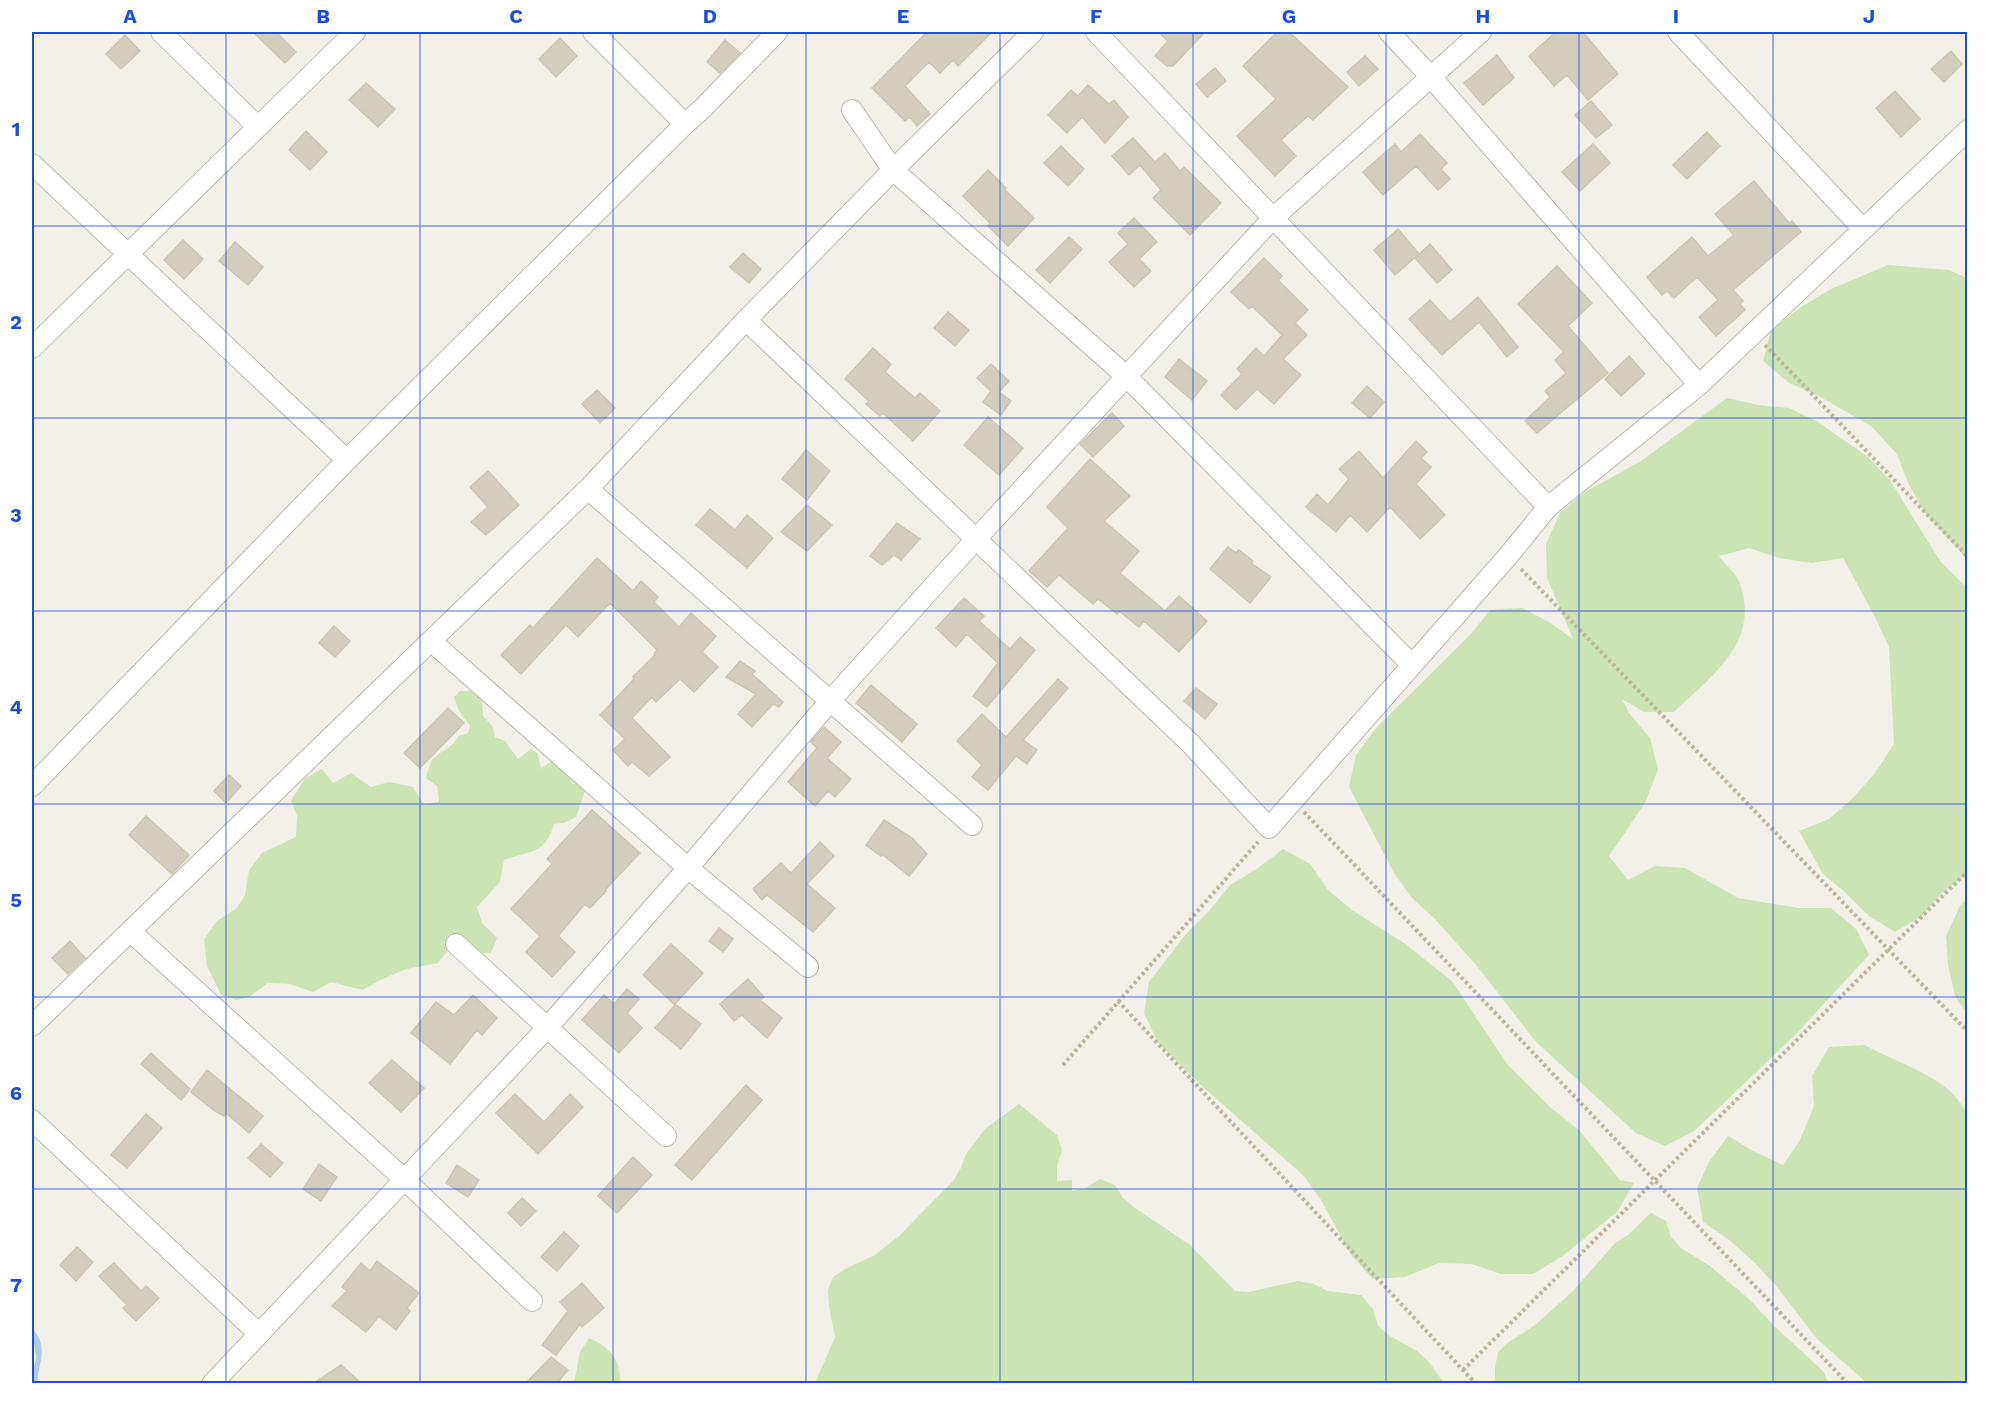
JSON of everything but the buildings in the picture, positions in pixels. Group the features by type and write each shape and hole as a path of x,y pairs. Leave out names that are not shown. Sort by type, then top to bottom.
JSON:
{"street":[{"path":"161,32 257,126"},
{"path":"32,348 127,252 355,32"},
{"path":"592,32 685,124"},
{"path":"32,786 347,460 777,32"},
{"path":"32,1026 588,489 746,320 1033,32"},
{"path":"1096,32 1548,507"},
{"path":"1389,32 1431,77 1699,385"},
{"path":"212,1383 547,1028 688,868 830,701 975,538 1273,218 1481,32"},
{"path":"1678,32 1863,229"},
{"path":"852,110 893,170 1126,376 1412,665"},
{"path":"746,320 1190,743 1269,828 1508,556 1548,507 1699,385 1968,130"},
{"path":"32,165 347,460"},
{"path":"588,489 972,825"},
{"path":"431,641 688,868 808,967"},
{"path":"130,931 404,1179 532,1301"},
{"path":"456,944 666,1136"},
{"path":"32,1120 259,1334"}],"path":[{"path":"1754,334 1968,557"},
{"path":"1508,556 1968,1032"},
{"path":"1293,801 1848,1383"},
{"path":"1062,1065 1269,828"},
{"path":"1463,1370 1968,871"},
{"path":"1118,1001 1476,1383"}],"green space":[{"path":"1888,265 1949,270 1967,278 1967,559 1924,512 1908,483 1897,454 1871,426 1817,395 1789,383 1763,361 1771,330 1801,307 1831,289"},
{"path":"1727,398 1758,405 1789,408 1818,422 1868,457 1890,480 1940,561 1967,588 1967,874 1941,894 1922,916 1895,932 1869,916 1823,874 1799,831 1829,819 1853,798 1875,773 1894,744 1889,647 1843,558 1812,563 1779,558 1749,548 1719,556 1739,581 1744,603 1744,622 1739,640 1717,670 1674,712 1644,712 1622,699 1629,713 1650,738 1658,769 1645,803 1609,856 1628,880 1655,866 1685,868 1738,898 1799,908 1831,908 1856,929 1869,955 1796,1034 1722,1105 1694,1131 1665,1146 1636,1133 1536,1042 1477,966 1435,919 1412,898 1394,873 1349,787 1356,755 1376,728 1471,634 1490,610 1522,608 1549,622 1573,639 1547,578 1546,544 1560,513 1585,492 1641,461"},
{"path":"460,691 471,691 482,701 483,716 493,727 495,737 505,741 518,759 531,749 538,754 541,769 553,760 568,771 572,784 583,784 585,791 576,817 564,823 554,824 546,841 536,850 504,860 500,882 477,907 482,923 497,938 491,953 475,953 454,943 438,963 406,969 363,990 331,982 313,992 290,984 268,983 249,997 236,1000 221,995 207,966 204,939 217,921 237,908 245,895 249,870 262,853 296,837 297,816 291,801 305,778 322,769 333,783 351,773 371,787 389,782 413,787 424,804 439,802 437,786 426,778 433,759 458,736 468,733 470,726 459,711 454,697"},
{"path":"1283,849 1310,864 1328,890 1352,910 1404,943 1452,981 1507,1064 1551,1108 1579,1130 1620,1180 1634,1183 1617,1212 1564,1255 1533,1274 1501,1274 1472,1264 1439,1263 1405,1277 1373,1279 1351,1255 1321,1200 1303,1175 1204,1088 1158,1043 1144,1013 1149,982 1186,934 1230,885"},
{"path":"1967,898 1967,1014 1955,996 1948,965 1946,936 1960,906"},
{"path":"1864,1045 1936,1081 1951,1092 1967,1112 1967,1383 1867,1383 1817,1339 1777,1287 1755,1263 1728,1239 1703,1222 1697,1188 1709,1162 1728,1136 1783,1165 1800,1140 1814,1106 1812,1076 1829,1047"},
{"path":"1019,1104 1057,1135 1062,1150 1057,1166 1057,1181 1072,1180 1072,1191 1086,1188 1100,1179 1115,1185 1123,1198 1135,1208 1190,1245 1235,1291 1249,1292 1298,1281 1314,1284 1328,1291 1361,1295 1373,1309 1378,1326 1390,1336 1417,1351 1429,1362 1444,1383 815,1383 835,1337 828,1290 833,1277 875,1255 899,1236 953,1181 966,1154 985,1129"},
{"path":"1651,1213 1666,1221 1671,1237 1681,1248 1710,1266 1750,1300 1773,1325 1824,1372 1828,1383 1495,1383 1498,1352 1535,1325 1573,1291 1615,1243 1628,1235"},
{"path":"589,1338 613,1355 619,1368 620,1383 574,1383 580,1352"}],"water":[{"path":"32,1327 42,1348 37,1383 32,1383 36,1358"}]}
